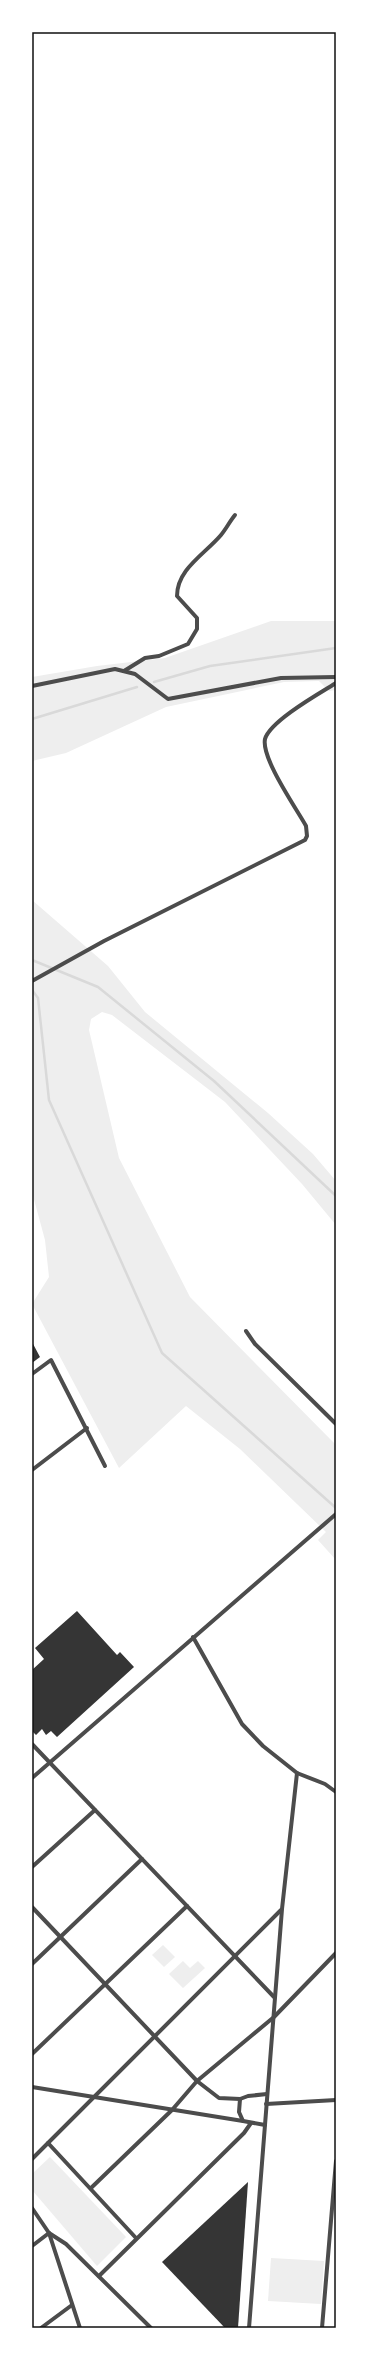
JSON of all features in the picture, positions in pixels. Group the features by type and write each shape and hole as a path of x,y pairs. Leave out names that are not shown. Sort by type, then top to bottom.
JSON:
{"street":[{"path":"124,671 145,658 159,656 188,644 197,629 197,618 177,596 177,588 182,576 221,535 235,515"},
{"path":"32,686 115,669 135,674 168,699 281,678 336,677"},
{"path":"32,981 104,941 305,840 307,836 306,826 267,756 266,738 269,732 297,706 336,682"},
{"path":"246,1331 255,1344 336,1424"},
{"path":"32,1374 50,1360 87,1428 105,1466"},
{"path":"32,1470 87,1428"},
{"path":"32,1778 336,1514"},
{"path":"193,1637 242,1724 263,1746 297,1773 325,1784 336,1792"},
{"path":"32,1744 235,1958 274,1997"},
{"path":"249,2328 274,2017 274,1997 297,1773"},
{"path":"32,1867 94,1810"},
{"path":"32,1964 142,1859"},
{"path":"32,2054 187,1906"},
{"path":"32,1908 197,2081 219,2098 240,2099 248,2096 267,2094"},
{"path":"32,2159 282,1910"},
{"path":"91,2188 172,2110 197,2081 274,2017 336,1953"},
{"path":"32,2087 265,2126"},
{"path":"240,2099 239,2112 242,2121"},
{"path":"266,2104 336,2100"},
{"path":"99,2276 244,2133 251,2123"},
{"path":"48,2143 136,2238"},
{"path":"322,2328 336,2161"},
{"path":"32,2208 49,2233 80,2328"},
{"path":"32,2246 49,2233"},
{"path":"49,2233 66,2244 149,2328"},
{"path":"42,2328 72,2306"}],"shaded area":[{"path":"271,621 336,621 336,690 329,691 319,681 284,682 166,707 66,753 32,761 32,677 97,666 165,658"},
{"path":"32,900 108,966 145,1012 268,1113 313,1154 336,1181 336,1225 302,1184 225,1102 112,1015 102,1012 91,1019 89,1030 119,1158 190,1297 336,1445 336,1560 318,1540 326,1532 240,1449 186,1406 119,1468 32,1304 49,1277 45,1240 32,1192"},
{"path":"163,1945 175,1957 164,1967 152,1955"},
{"path":"183,1961 190,1968 198,1961 205,1968 183,1988 169,1974"},
{"path":"50,2157 126,2237 97,2266 32,2190 32,2174"},
{"path":"271,2258 324,2261 321,2304 268,2301"}],"building":[{"path":"32,1342 40,1357 32,1363"},
{"path":"77,1611 117,1655 120,1652 134,1667 57,1737 51,1731 46,1735 42,1729 36,1735 32,1731 32,1670 44,1659 35,1648"},
{"path":"248,2182 238,2328 225,2328 162,2262"}],"waterway":[{"path":"154,682 210,666 336,648"},
{"path":"32,719 137,687"},
{"path":"32,960 98,987 214,1081 336,1196"},
{"path":"32,990 38,998 49,1100 162,1353 336,1508"}]}
